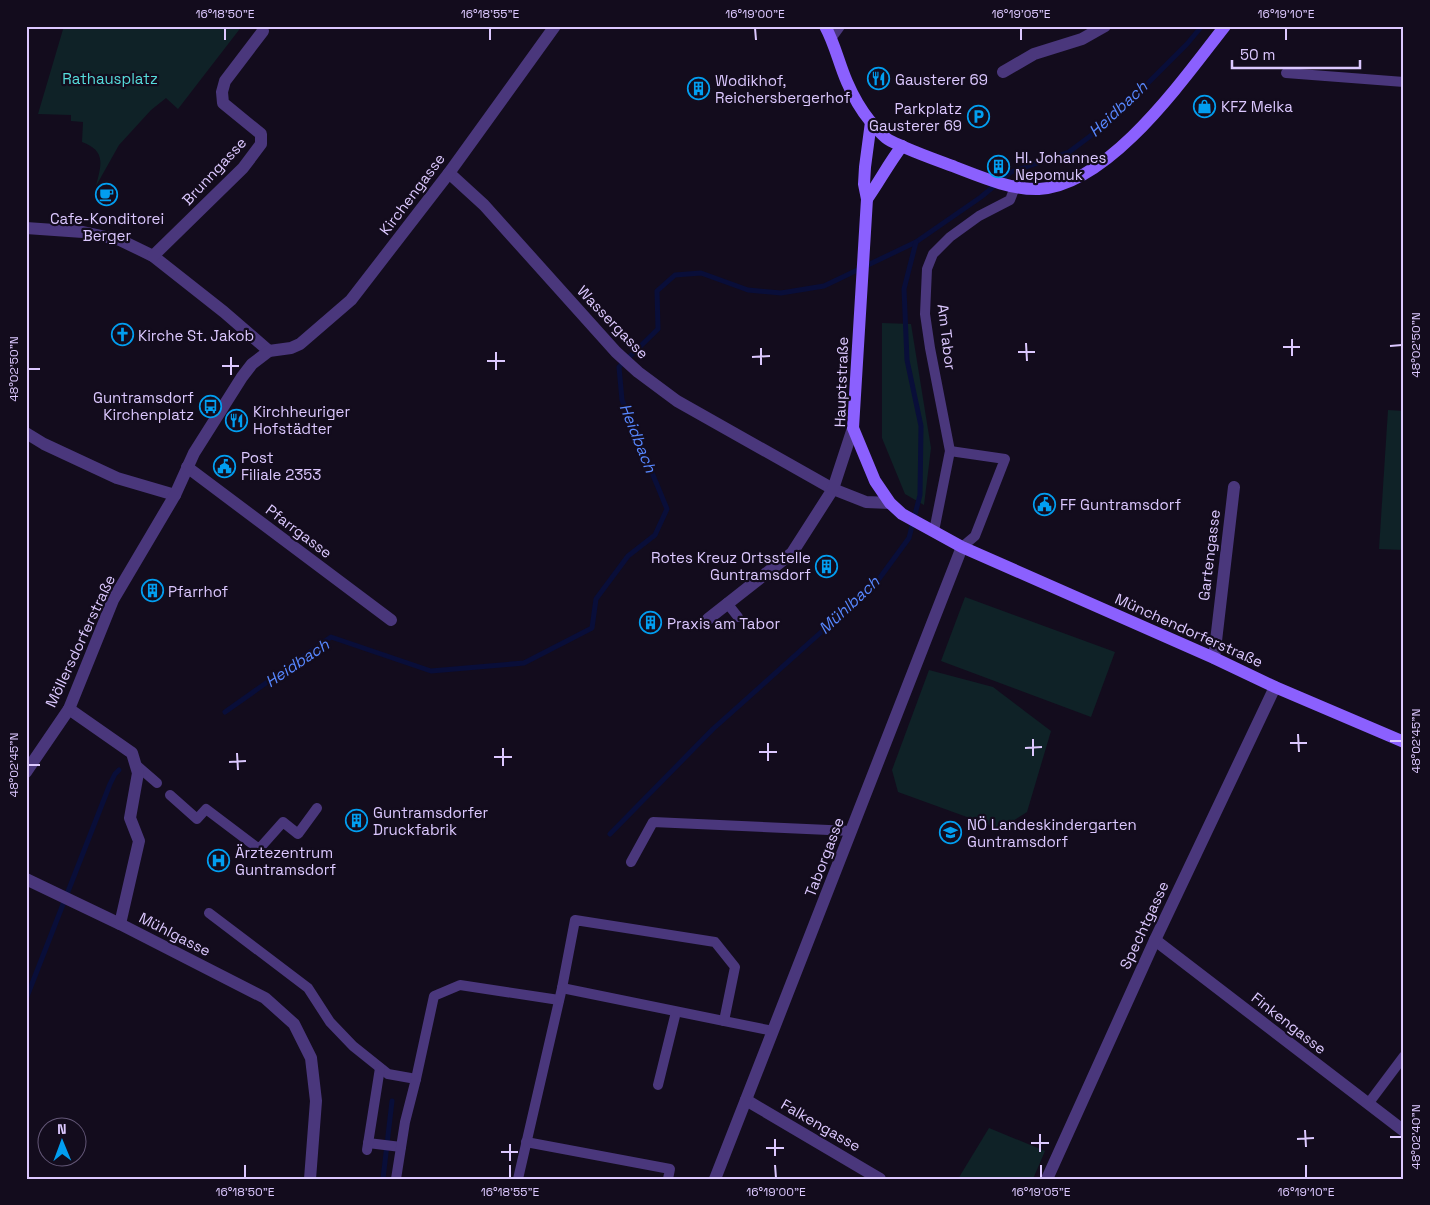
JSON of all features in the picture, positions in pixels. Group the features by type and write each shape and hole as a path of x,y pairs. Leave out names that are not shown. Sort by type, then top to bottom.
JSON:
{"street":[{"name":"Kirchengasse","path":"269,351 291,348 300,344 352,300 449,173 555,26"},
{"path":"839,26 828,32 847,83 871,122 886,138 925,156 979,176 1015,187 1039,189 1066,183 1091,170 1130,139 1166,100 1225,26"},
{"path":"1003,72 1034,54 1082,39 1104,26"},
{"name":"Brunngasse","path":"153,256 243,168 261,144 261,134 223,102 222,92 225,81 264,29"},
{"name":"Hauptstraße","path":"871,122 865,166 864,184 867,199 853,428 875,481 890,502 902,514 962,547"},
{"name":"Hauptstraße","path":"867,199 902,146"},
{"name":"Wassergasse","path":"449,173 484,205 616,352 638,372 677,401 832,489 866,502 890,502"},
{"path":"26,228 83,232 120,240 153,256 224,312 269,351"},
{"name":"Möllersdorferstraße","path":"26,772 69,709 113,600 175,494 187,467 242,376 252,364 269,351"},
{"path":"708,618 792,553 832,489 853,428"},
{"path":"26,433 44,444 117,478 175,494"},
{"name":"Pfarrgasse","path":"187,467 391,620"},
{"name":"Gartengasse","path":"1214,658 1234,487"},
{"name":"Münchendorferstraße","path":"962,547 1214,658 1275,687 1404,742"},
{"name":"Taborgasse","path":"715,1179 962,547"},
{"name":"Spechtgasse","path":"1047,1179 1155,940 1275,687"},
{"path":"69,709 132,752 136,764"},
{"name":"Mühlgasse","path":"136,764 138,774 130,818 139,841 121,918 265,998 294,1024 311,1058 316,1101 310,1179"},
{"path":"26,879 71,901 121,918"},
{"name":"Finkengasse","path":"1155,940 1404,1131"},
{"name":"Falkengasse","path":"746,1100 880,1179"}],"lane":[{"path":"1286,73 1404,82"},
{"name":"Am Tabor","path":"929,529 950,451 925,314 927,269 933,254 950,237 979,216 1010,200 1015,187"},
{"path":"950,451 1005,459 976,536 962,547"},
{"path":"727,603 738,618"},
{"path":"136,764 157,783"},
{"path":"170,795 197,819 206,809 259,850 283,822 298,834 317,808"},
{"path":"631,862 653,822 851,831"},
{"path":"209,913 308,988 330,1022 353,1046 384,1071 416,1079"},
{"path":"518,1179 562,988 575,920 715,942 735,967 724,1021"},
{"path":"396,1179 397,1147 416,1079 434,996 460,985 559,1000"},
{"path":"562,988 773,1031"},
{"path":"658,1086 676,1012"},
{"path":"1368,1104 1404,1056"},
{"path":"384,1071 368,1147 380,1145 397,1147"},
{"path":"526,1142 670,1169 668,1179"}],"green space":[{"name":"Rathausplatz","path":"64,26 242,26 178,109 166,98 151,110 119,145 96,186 100,166 99,155 90,146 82,142 83,122 71,121 71,115 38,114"},
{"path":"882,323 911,324 931,448 924,505 905,494 882,438"},
{"path":"1388,410 1404,411 1404,550 1379,549"},
{"path":"965,597 1115,652 1091,717 941,661"},
{"path":"929,670 993,687 1051,731 1027,812 1000,829 898,792 892,770"},
{"path":"989,1128 1045,1151 1033,1179 958,1179"}],"waterway":[{"name":"Heidbach","path":"225,712 331,637 431,671 524,663 592,628 596,599 628,556 655,535 667,509 622,400 619,367 658,329 657,291 675,275 701,273 748,290 781,293 824,286 916,242 981,197 1011,172 1069,152 1109,122 1187,44 1202,26"},
{"name":"Mühlbach","path":"610,834 713,729 876,583 909,538 920,495 921,426 907,360 904,289 916,242"},
{"name":"Heidbach","path":"26,999 110,784 119,770"},
{"name":"Mühlbach","path":"383,1179 392,1101"}],"place":[{"name":"Gausterer 69","path":"879,79"},
{"name":"Wodikhof, Reichersbergerhof","path":"699,89"},
{"name":"KFZ Melka","path":"1205,106"},
{"name":"Parkplatz Gausterer 69","path":"978,117"},
{"name":"Hl. Johannes Nepomuk","path":"999,166"},
{"name":"Cafe-Konditorei Berger","path":"107,195"},
{"name":"Kirche St. Jakob","path":"122,335"},
{"name":"Guntramsdorf Kirchenplatz","path":"210,406"},
{"name":"Kirchheuriger Hofstädter","path":"237,420"},
{"name":"Post Filiale 2353","path":"225,466"},
{"name":"FF Guntramsdorf","path":"1044,504"},
{"name":"Rotes Kreuz Ortsstelle Guntramsdorf","path":"827,566"},
{"name":"Pfarrhof","path":"152,591"},
{"name":"Praxis am Tabor","path":"651,623"},
{"name":"Guntramsdorfer Druckfabrik","path":"357,821"},
{"name":"NÖ Landeskindergarten Guntramsdorf","path":"951,833"},
{"name":"Ärztezentrum Guntramsdorf","path":"219,861"}]}
